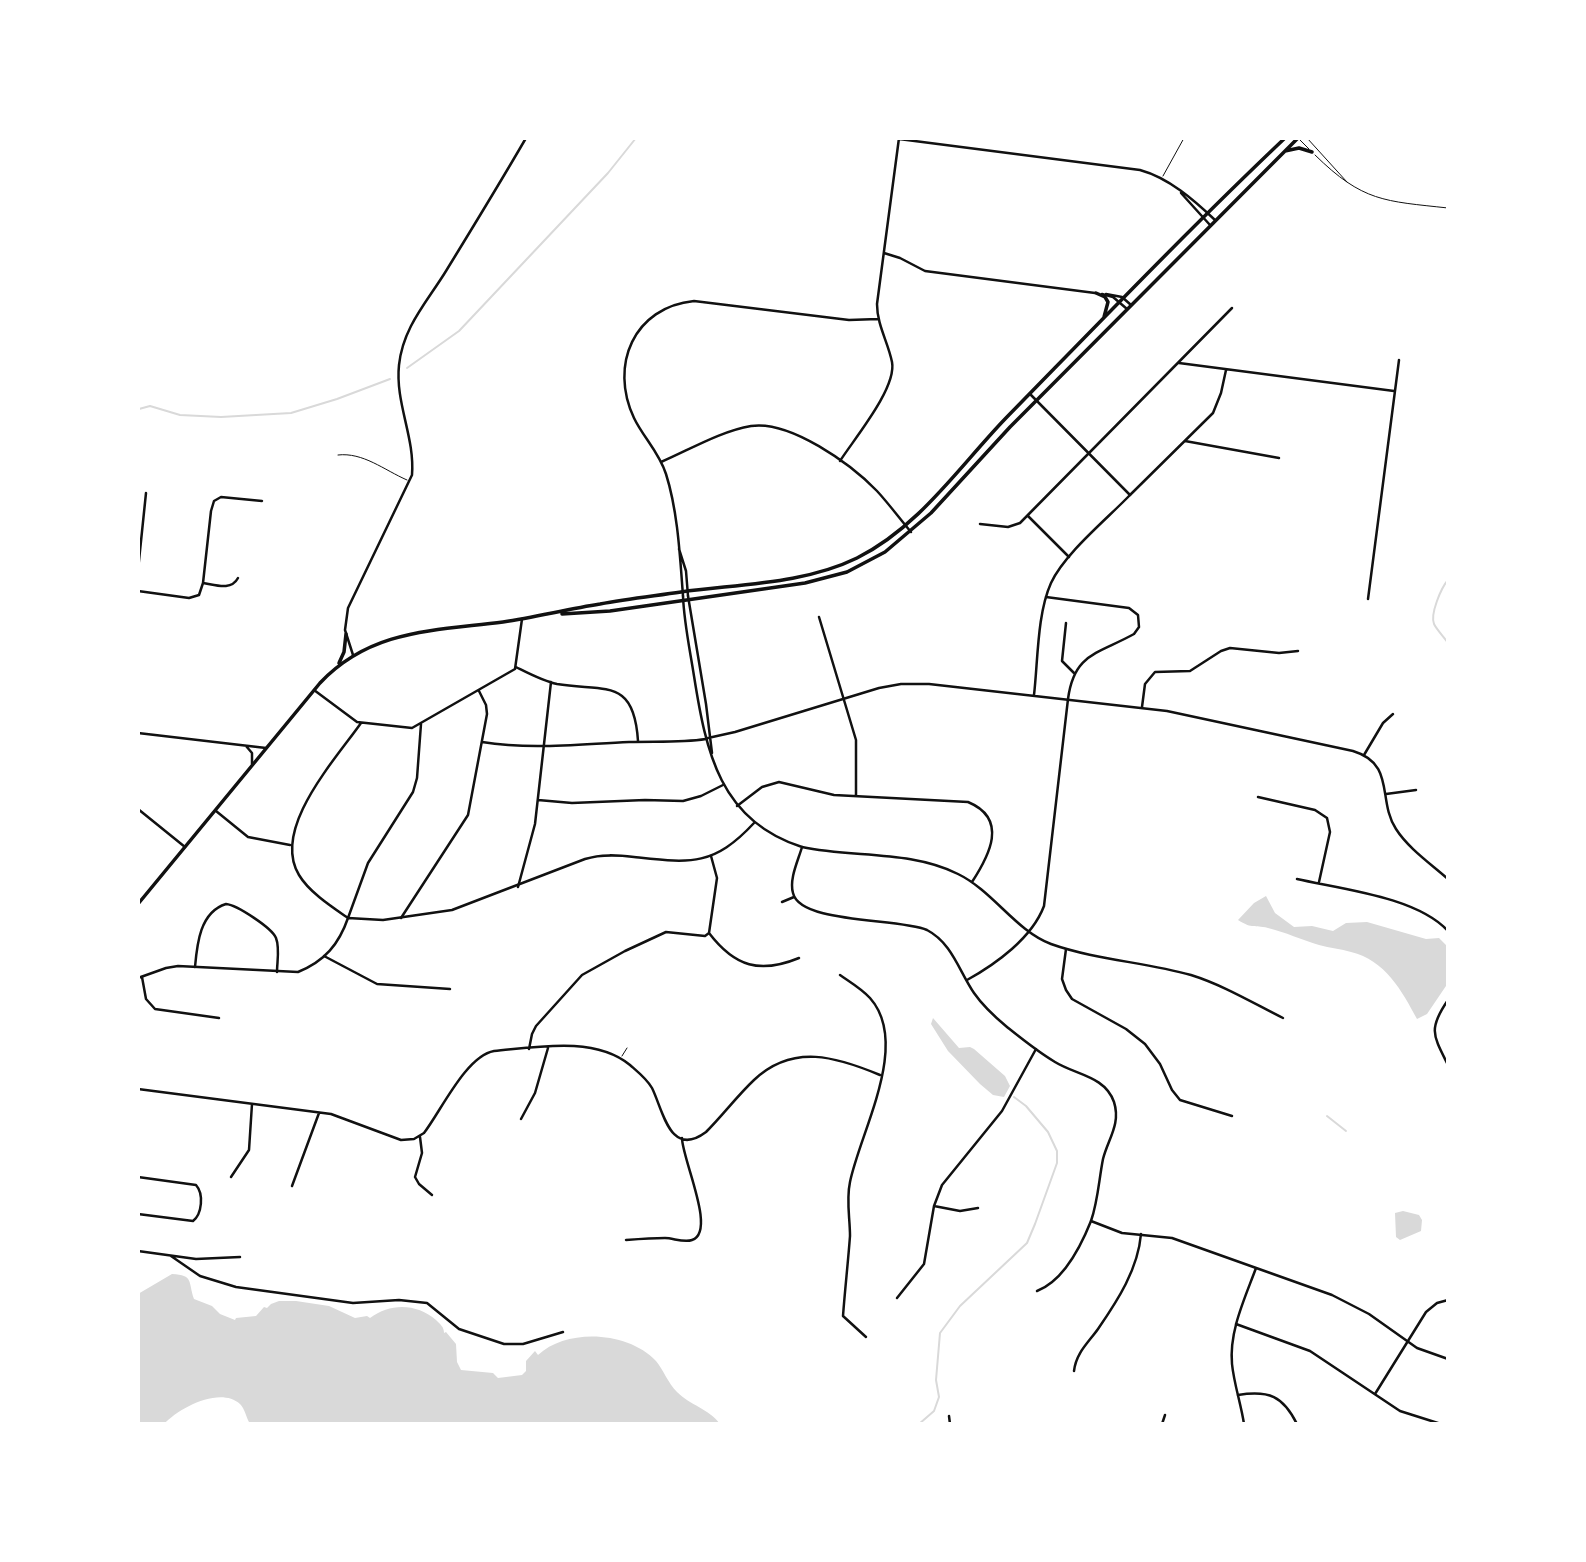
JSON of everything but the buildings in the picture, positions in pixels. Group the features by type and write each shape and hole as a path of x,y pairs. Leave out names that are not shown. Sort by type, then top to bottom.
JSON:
{"main road":[{"path":"546,615 600,612 823,571 866,553 906,525 1030,394 1285,138"},
{"path":"138,903 314,690 353,654 394,638 522,619 599,604 782,587 834,576 871,561 911,532 1036,401 1298,138"},
{"path":"1283,152 1299,148 1312,152"},
{"path":"1094,330 1109,306 1107,298 1096,293"},
{"path":"337,667 344,652 346,634"}],"street":[{"path":"353,654 346,634 348,608 412,475 413,454 398,385 406,334 415,315 444,274 526,138"},
{"path":"840,461 890,381 892,362 878,319 877,298 899,139 1140,170 1162,178 1181,193 1210,225"},
{"path":"1181,193 1215,220"},
{"path":"884,253 925,271 1120,296 1129,307"},
{"path":"1096,293 1111,296 1129,307"},
{"path":"878,319 849,320 694,301 677,304 656,314 644,324 632,342 627,356 624,377 627,398 633,416 661,462 670,490 677,539 686,571 685,596 699,705 714,763 723,785 737,806 754,823 783,840 802,847 922,862 944,868 972,882 1044,941 1066,949 1192,976 1283,1018"},
{"path":"980,524 1011,527 1020,523 1232,308"},
{"path":"1368,599 1399,360"},
{"path":"1179,363 1396,391"},
{"path":"1034,695 1046,597 1056,575 1069,557 1215,410 1226,369"},
{"path":"1030,394 1130,495"},
{"path":"661,462 737,430 761,425 792,432 840,461 874,488 911,532"},
{"path":"1185,440 1279,458"},
{"path":"138,570 146,493"},
{"path":"138,591 193,598 200,594 214,501 221,497 262,501"},
{"path":"1028,516 1069,557"},
{"path":"203,583 229,587 238,578"},
{"path":"685,596 708,738"},
{"path":"966,981 999,960 1041,914 1047,896 1068,699 1074,673 1083,662 1136,632 1139,626 1139,618 1133,610 1046,597"},
{"path":"819,617 857,744 856,796"},
{"path":"314,690 348,718 361,723 410,728 479,691 516,667 522,619"},
{"path":"1066,624 1062,661 1074,673"},
{"path":"1142,707 1145,684 1149,676 1158,671 1190,671 1230,648 1279,653 1298,651"},
{"path":"516,667 551,682 604,687 620,695 634,711 638,742"},
{"path":"518,887 532,839 551,682"},
{"path":"482,742 514,747 679,743 708,738 883,687 909,684 1142,707 1364,755 1379,770 1389,813 1397,830 1448,879"},
{"path":"401,918 468,815 487,711 479,691"},
{"path":"1364,755 1383,723 1393,714"},
{"path":"361,723 310,797 297,820 291,845 293,864 304,883 348,918 401,918 458,909 584,859 602,855 679,862 711,856 734,843 754,823"},
{"path":"219,1018 156,1009 146,999 140,977 166,968 195,967 300,972 324,956 339,941 368,863 413,792 417,778 421,724"},
{"path":"138,733 266,748"},
{"path":"246,746 252,753 250,768"},
{"path":"737,806 753,792 775,782 825,793 968,802 985,814 993,842 987,858 972,882"},
{"path":"538,800 572,803 645,800 677,802 701,796 723,785"},
{"path":"1386,794 1416,790"},
{"path":"1258,797 1315,810 1327,818 1330,832 1319,884"},
{"path":"138,809 185,847"},
{"path":"216,811 248,837 291,845"},
{"path":"802,847 792,882 794,897 802,906 815,912 927,931 947,947 966,981 991,1014 1058,1064 1102,1084 1109,1091 1115,1104 1115,1126 1104,1158 1091,1221 1065,1266 1047,1286 1037,1291"},
{"path":"711,856 717,878 709,933 725,951 754,966 774,966 799,958"},
{"path":"1297,879 1413,907 1430,915 1448,931"},
{"path":"782,902 794,897"},
{"path":"195,967 199,934 219,907 226,904 238,907 275,934 278,946 277,972"},
{"path":"529,1048 536,1026 587,972 664,933 705,936 709,933"},
{"path":"1066,949 1062,979 1072,999 1126,1029 1146,1044 1180,1100 1232,1116"},
{"path":"324,956 377,984 450,989"},
{"path":"841,975 870,997 883,1018 886,1035 868,1126 853,1168 848,1193 849,1237 842,1316 866,1337"},
{"path":"1448,1000 1433,1029 1448,1065"},
{"path":"138,1089 319,1113 346,1119 390,1138 408,1140 420,1137 426,1131 481,1055 491,1051 529,1048 594,1047 620,1058 648,1082 669,1129 682,1138 694,1139 703,1134 755,1079 780,1062 805,1057 834,1058 880,1075"},
{"path":"521,1119 535,1093 548,1048"},
{"path":"897,1298 924,1264 934,1206 948,1175 998,1116 1036,1049"},
{"path":"231,1177 249,1150 252,1104"},
{"path":"292,1186 319,1113"},
{"path":"420,1137 422,1153 415,1177 432,1195"},
{"path":"626,1240 663,1238 691,1241 701,1232 702,1222 682,1138"},
{"path":"138,1177 198,1186 201,1197 195,1220 138,1214"},
{"path":"934,1206 960,1212 978,1208"},
{"path":"1091,1221 1122,1233 1172,1238 1350,1303 1407,1342 1448,1359"},
{"path":"1074,1371 1080,1351 1103,1321 1135,1265 1141,1234"},
{"path":"138,1251 208,1259 240,1257"},
{"path":"171,1256 200,1276 236,1287 354,1303 412,1300 427,1303 459,1329 504,1344 523,1344 563,1332"},
{"path":"1244,1424 1231,1355 1236,1324 1256,1268"},
{"path":"1375,1394 1429,1308 1448,1300"},
{"path":"1236,1324 1310,1351 1404,1413 1441,1424"},
{"path":"1238,1395 1258,1392 1275,1397 1287,1407 1297,1424"},
{"path":"1161,1424 1165,1415"},
{"path":"949,1416 950,1424"}],"lane":[{"path":"1162,178 1184,138"},
{"path":"1298,138 1351,186 1369,195 1448,208"},
{"path":"1307,138 1351,186"},
{"path":"338,455 362,456 380,468 409,481"},
{"path":"620,1058 627,1048"}],"shaded area":[{"path":"1266,896 1275,913 1294,927 1312,926 1333,931 1346,923 1367,922 1426,939 1439,938 1448,947 1448,983 1427,1014 1417,1019 1391,978 1374,962 1347,951 1251,926 1238,920 1254,903"},
{"path":"933,1018 959,1048 974,1049 1005,1076 1010,1086 1004,1097 993,1095 948,1051 931,1024"},
{"path":"1403,1211 1419,1215 1422,1220 1421,1231 1400,1240 1396,1237 1395,1213"},
{"path":"172,1274 187,1278 194,1299 235,1320 256,1316 264,1307 279,1301 329,1306 355,1318 370,1318 395,1307 413,1308 436,1320 444,1333 456,1344 457,1362 461,1370 493,1373 498,1378 522,1375 526,1371 526,1361 535,1351 538,1355 565,1340 581,1337 614,1339 644,1351 656,1361 677,1392 720,1424 250,1424 240,1404 222,1397 189,1406 164,1424 138,1424 138,1294"}],"waterway":[{"path":"407,368 459,331 608,173 636,138"},
{"path":"138,404 139,409 150,406 180,415 221,417 291,413 390,379"},
{"path":"1448,580 1437,601 1433,620 1448,643"},
{"path":"919,1424 934,1411 939,1397 936,1380 940,1333 960,1306 1027,1243 1057,1163 1057,1151 1048,1132 1026,1106 1014,1097"},
{"path":"1327,1116 1346,1131"}]}
